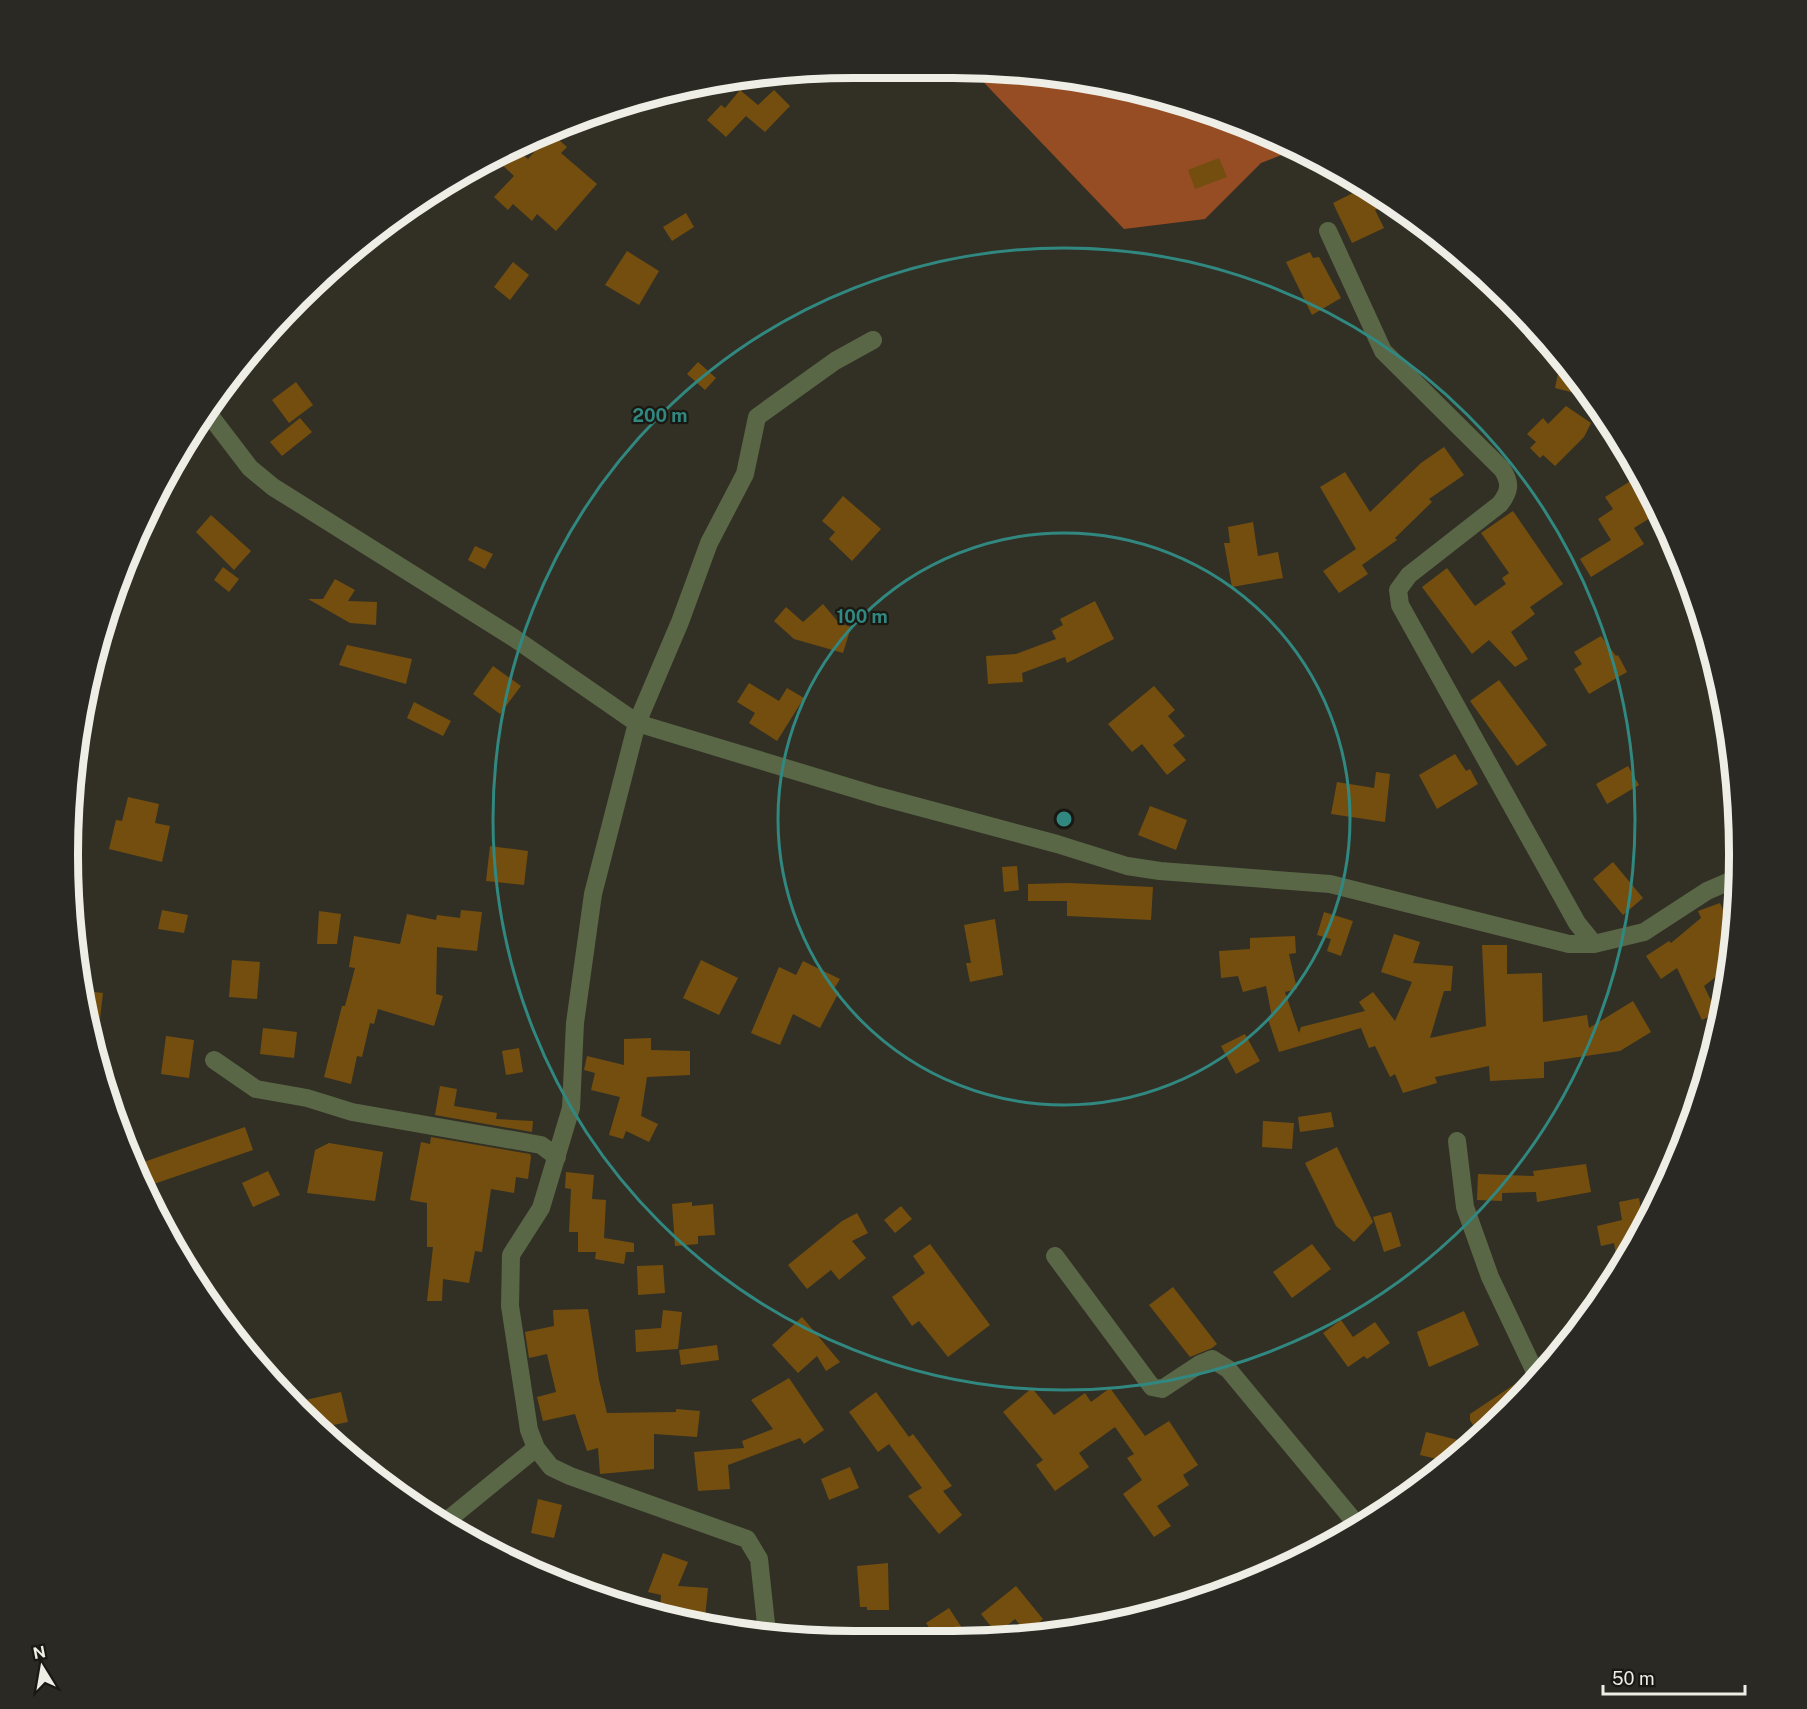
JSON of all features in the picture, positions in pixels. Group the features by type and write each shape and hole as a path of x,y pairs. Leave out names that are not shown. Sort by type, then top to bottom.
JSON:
{"street":[{"path":"1328,231 1383,351 1502,469 1509,480 1509,493 1500,504 1409,575 1398,590 1400,605 1577,923 1594,944"},
{"path":"766,1625 759,1559 747,1539 570,1476 551,1467 536,1448 529,1430 515,1347 510,1306 511,1255 541,1208 571,1108 575,1023 593,894 637,723 681,622 709,543 744,474 757,417 835,361 873,340"},
{"path":"212,419 250,468 273,487 511,636 637,723 878,796 1057,844 1127,866 1182,873 1330,884 1569,944 1594,944 1644,932 1707,891 1728,882"},
{"path":"214,1060 256,1089 307,1098 352,1112 541,1145 557,1157"},
{"path":"1457,1142 1465,1207 1490,1277 1534,1369"},
{"path":"1054,1256 1152,1387 1162,1389 1200,1364 1212,1359 1228,1369 1353,1520"},
{"path":"451,1517 536,1448"}],"shaded area":[{"path":"981,79 1054,85 1153,104 1202,119 1286,153 1261,163 1205,219 1124,229"}],"building":[{"path":"740,90 758,105 774,90 790,106 765,132 746,116 726,137 707,120 721,105 725,108"},
{"path":"556,137 567,147 561,153 597,184 556,231 537,214 532,221 513,204 508,210 494,197 514,176 501,163 521,153 528,159 541,144"},
{"path":"1219,158 1227,177 1195,189 1188,170"},
{"path":"1356,191 1381,207 1375,210 1384,228 1352,243 1333,203"},
{"path":"686,213 694,227 672,241 663,227"},
{"path":"627,251 659,271 639,305 605,285"},
{"path":"1310,252 1313,258 1319,257 1341,298 1312,315 1286,262"},
{"path":"513,262 529,275 510,300 494,287"},
{"path":"698,362 716,378 705,390 687,374"},
{"path":"1559,370 1577,394 1555,388"},
{"path":"296,382 313,405 289,423 272,400"},
{"path":"1566,406 1591,423 1584,437 1555,466 1543,455 1540,458 1530,448 1536,442 1527,434 1543,418 1548,424"},
{"path":"300,418 312,432 282,456 270,442"},
{"path":"1444,447 1464,475 1429,499 1432,502 1395,538 1397,540 1362,565 1368,574 1339,593 1323,571 1356,549 1320,487 1345,472 1370,512 1421,463"},
{"path":"1632,480 1652,517 1634,528 1644,544 1591,577 1580,559 1611,540 1598,519 1613,509 1605,497"},
{"path":"843,496 881,529 852,561 829,539 835,532 822,521"},
{"path":"1513,511 1563,584 1530,607 1535,614 1511,632 1528,659 1515,667 1489,640 1472,654 1422,587 1447,568 1475,606 1506,584 1502,578 1509,573 1481,533"},
{"path":"211,515 251,551 234,570 196,532"},
{"path":"1253,522 1258,556 1278,552 1283,578 1232,587 1224,543 1230,543 1228,527"},
{"path":"475,546 493,554 485,569 468,560"},
{"path":"223,567 239,579 229,592 214,580"},
{"path":"335,579 355,590 348,601 377,602 376,625 350,623 308,599 323,599"},
{"path":"1095,601 1114,639 1067,663 1065,657 1022,673 1023,682 988,684 986,656 1016,654 1056,639 1052,631 1063,625 1060,619"},
{"path":"823,604 839,623 851,627 843,653 794,639 774,621 786,607 803,622"},
{"path":"1601,636 1616,656 1618,655 1627,672 1589,694 1574,669 1582,664 1574,652"},
{"path":"347,645 412,659 406,684 339,665"},
{"path":"493,666 521,686 500,714 473,694"},
{"path":"1499,680 1547,745 1517,766 1470,701"},
{"path":"749,683 779,701 787,688 804,698 777,741 749,723 755,713 737,702"},
{"path":"1154,686 1175,710 1168,716 1185,736 1173,745 1186,760 1167,775 1142,744 1132,752 1108,724"},
{"path":"414,702 451,721 443,736 407,718"},
{"path":"1455,754 1466,771 1470,769 1478,784 1437,809 1419,775"},
{"path":"1628,766 1639,785 1607,804 1596,784"},
{"path":"1376,772 1390,774 1385,822 1331,814 1337,782 1374,788"},
{"path":"128,797 159,804 155,823 170,826 162,862 109,849 116,820 122,821"},
{"path":"1150,806 1187,820 1176,850 1138,835"},
{"path":"490,846 528,851 524,885 486,881"},
{"path":"1613,862 1643,898 1623,915 1593,879"},
{"path":"1017,866 1019,890 1004,892 1002,867"},
{"path":"1069,883 1153,887 1151,920 1067,916 1067,901 1028,901 1028,884"},
{"path":"1720,903 1726,917 1722,957 1718,960 1721,964 1719,975 1704,986 1714,1007 1712,1015 1702,1020 1677,968 1661,979 1646,956 1669,941 1671,943 1701,918 1698,911"},
{"path":"162,910 188,915 184,933 158,929"},
{"path":"461,910 482,912 477,951 437,947 436,994 443,996 434,1026 378,1009 374,1024 370,1023 362,1057 357,1056 351,1084 324,1077 342,1006 345,1006 355,968 349,967 354,936 400,944 407,914 436,920 437,915 460,918"},
{"path":"319,911 341,914 337,944 317,944"},
{"path":"1324,912 1353,921 1341,956 1327,951 1331,939 1317,935"},
{"path":"995,919 1003,975 970,982 966,963 971,963 964,925"},
{"path":"1394,934 1420,942 1413,963 1453,966 1451,991 1444,991 1430,1038 1486,1026 1482,945 1507,945 1507,974 1542,973 1543,1022 1587,1015 1589,1028 1633,1001 1651,1032 1620,1051 1544,1062 1544,1078 1490,1081 1489,1066 1435,1077 1437,1083 1403,1093 1395,1074 1390,1077 1375,1046 1369,1048 1361,1028 1279,1052 1268,1019 1272,1017 1266,986 1243,992 1238,976 1221,978 1219,951 1250,949 1250,938 1295,936 1296,953 1289,954 1297,989 1285,992 1299,1033 1301,1027 1365,1011 1359,1002 1373,992 1395,1021 1412,982 1381,972"},
{"path":"232,960 260,962 257,999 229,997"},
{"path":"701,960 738,978 719,1015 683,998"},
{"path":"803,961 840,979 834,989 839,992 820,1028 793,1014 780,1045 751,1033 779,967 796,975"},
{"path":"91,992 103,993 99,1031"},
{"path":"263,1028 297,1032 294,1058 260,1054"},
{"path":"1245,1034 1260,1061 1236,1074 1221,1046"},
{"path":"166,1036 194,1040 189,1078 161,1074"},
{"path":"651,1038 651,1050 690,1051 690,1075 647,1077 641,1116 658,1124 649,1142 626,1131 623,1139 609,1135 620,1097 591,1090 595,1073 584,1070 587,1056 624,1065 624,1039"},
{"path":"519,1048 523,1072 506,1075 502,1051"},
{"path":"440,1086 457,1089 454,1106 497,1113 496,1119 533,1121 532,1132 435,1115"},
{"path":"1331,1112 1334,1127 1300,1132 1298,1117"},
{"path":"1263,1121 1294,1123 1292,1149 1262,1147"},
{"path":"245,1127 253,1150 152,1185 142,1163"},
{"path":"431,1137 530,1154 531,1157 528,1179 516,1177 514,1193 491,1189 482,1252 475,1251 469,1283 443,1279 442,1301 427,1301 433,1247 427,1247 427,1203 410,1200 421,1142 430,1144"},
{"path":"329,1143 383,1152 375,1201 307,1193 315,1150"},
{"path":"1337,1147 1373,1222 1354,1242 1336,1226 1305,1163"},
{"path":"1586,1164 1591,1192 1537,1202 1536,1192 1502,1193 1502,1201 1477,1200 1478,1174 1534,1176 1533,1171"},
{"path":"268,1171 280,1195 253,1207 242,1183"},
{"path":"566,1172 594,1175 592,1199 606,1200 604,1238 634,1243 634,1252 626,1252 624,1264 595,1259 596,1252 578,1252 578,1232 569,1232 571,1189 565,1188"},
{"path":"1639,1198 1642,1212 1616,1257 1614,1243 1601,1246 1597,1226 1622,1220 1619,1202"},
{"path":"692,1202 692,1206 713,1204 715,1235 698,1236 698,1244 675,1246 672,1204"},
{"path":"901,1206 912,1219 895,1233 884,1220"},
{"path":"1391,1212 1401,1246 1384,1252 1373,1217"},
{"path":"857,1213 868,1233 852,1241 866,1258 839,1280 831,1270 807,1289 788,1265 842,1221"},
{"path":"930,1244 990,1325 948,1357 919,1321 912,1326 892,1297 925,1273 913,1256"},
{"path":"1312,1244 1331,1269 1292,1298 1273,1272"},
{"path":"663,1265 665,1293 638,1295 637,1266"},
{"path":"1173,1287 1217,1344 1212,1348 1190,1357 1149,1305"},
{"path":"588,1309 599,1380 607,1413 676,1412 676,1409 700,1411 697,1437 654,1434 654,1469 600,1474 598,1448 587,1451 575,1414 543,1421 537,1397 556,1392 547,1354 529,1358 525,1332 554,1326 553,1310"},
{"path":"663,1310 682,1312 678,1349 636,1352 635,1330 661,1328"},
{"path":"1464,1311 1479,1345 1429,1367 1417,1332"},
{"path":"802,1317 840,1362 826,1371 817,1356 798,1373 772,1345"},
{"path":"1341,1320 1353,1337 1375,1322 1390,1343 1367,1359 1364,1356 1348,1367 1323,1333"},
{"path":"717,1345 719,1360 681,1365 679,1350"},
{"path":"789,1378 824,1430 804,1444 800,1438 728,1465 730,1489 698,1491 694,1452 744,1448 742,1441 773,1429 751,1400"},
{"path":"1525,1379 1502,1404 1475,1428 1470,1420 1470,1414"},
{"path":"1032,1388 1054,1415 1085,1393 1091,1402 1110,1388 1145,1436 1169,1421 1198,1465 1183,1475 1189,1485 1157,1506 1171,1526 1154,1537 1123,1494 1142,1480 1127,1458 1134,1454 1115,1427 1079,1453 1089,1467 1055,1491 1036,1465 1043,1460 1003,1412"},
{"path":"341,1392 348,1422 329,1426 302,1401"},
{"path":"876,1392 909,1437 913,1434 952,1486 943,1491 962,1515 939,1534 908,1496 922,1488 889,1444 878,1452 849,1412"},
{"path":"1426,1432 1458,1440 1457,1444 1439,1459 1420,1455"},
{"path":"850,1467 859,1488 829,1500 821,1479"},
{"path":"538,1499 562,1505 554,1538 531,1533"},
{"path":"663,1553 688,1562 678,1586 708,1588 705,1616 660,1606 661,1595 648,1592"},
{"path":"888,1563 889,1610 867,1610 867,1607 860,1607 857,1566"},
{"path":"1016,1586 1043,1619 1035,1626 1022,1627 1015,1619 1003,1629 993,1629 981,1614"},
{"path":"949,1608 962,1628 957,1631 932,1631 926,1623"}]}
